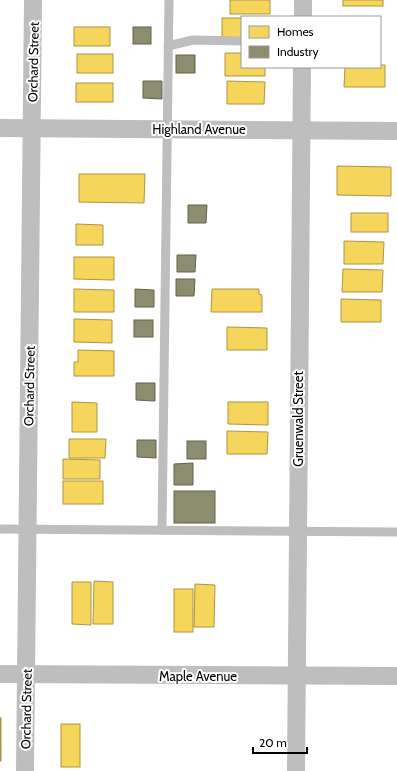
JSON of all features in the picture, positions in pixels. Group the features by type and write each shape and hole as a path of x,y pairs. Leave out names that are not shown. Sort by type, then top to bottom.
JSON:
{"street":[{"name":"Orchard Street","path":"25,771 33,0"},
{"path":"303,0 303,16"},
{"name":"Gruenwald Street","path":"296,771 302,68"},
{"name":"Highland Avenue","path":"0,128 397,131"},
{"name":"Maple Avenue","path":"0,674 397,676"}],"lane":[{"path":"162,530 169,0"},
{"path":"168,46 193,40 241,41"},
{"path":"0,529 397,532"}],"building: Homes":[{"path":"230,0 270,0 270,14 230,14"},
{"path":"343,0 383,0 383,6 343,6"},
{"path":"222,18 241,18 241,40 222,40"},
{"path":"74,27 110,27 110,46 74,46"},
{"path":"225,53 241,53 241,68 265,68 265,76 225,76"},
{"path":"77,54 113,54 113,73 77,73"},
{"path":"381,65 385,65 385,87 344,87 345,68 381,68"},
{"path":"227,81 265,82 264,104 227,104"},
{"path":"76,83 113,83 113,102 76,102"},
{"path":"337,166 391,167 391,196 337,195"},
{"path":"79,174 145,174 144,203 79,202"},
{"path":"351,213 388,213 388,232 351,232"},
{"path":"76,224 103,225 103,245 76,245"},
{"path":"344,241 384,242 383,264 344,264"},
{"path":"74,257 114,257 114,280 74,279"},
{"path":"343,269 383,270 382,292 342,292"},
{"path":"74,289 114,290 114,312 74,312"},
{"path":"212,289 259,289 259,294 262,295 262,312 211,312"},
{"path":"341,299 381,300 381,322 341,322"},
{"path":"74,319 112,320 112,343 74,342"},
{"path":"227,327 267,328 267,350 227,350"},
{"path":"78,350 114,351 114,376 74,376 74,362 78,362"},
{"path":"72,402 97,403 97,432 72,432"},
{"path":"228,402 268,402 268,425 228,424"},
{"path":"227,431 268,432 267,454 227,454"},
{"path":"69,439 106,439 105,458 69,458"},
{"path":"63,459 100,460 100,479 63,479"},
{"path":"63,481 103,481 103,504 63,504"},
{"path":"94,581 113,582 113,624 93,624"},
{"path":"72,582 91,582 91,625 72,624"},
{"path":"195,584 215,585 214,627 194,627"},
{"path":"174,589 193,589 193,632 174,632"},
{"path":"1,718 1,761 0,761"},
{"path":"61,724 80,724 80,767 61,767"}],"building: Industry":[{"path":"133,27 151,27 151,44 133,44"},
{"path":"176,55 195,55 195,73 176,73"},
{"path":"143,81 162,81 162,99 143,98"},
{"path":"188,205 207,205 206,223 188,223"},
{"path":"177,255 196,255 195,272 177,272"},
{"path":"176,279 195,279 194,296 176,296"},
{"path":"135,289 154,290 154,307 135,307"},
{"path":"134,320 153,320 153,337 134,337"},
{"path":"136,383 155,383 155,401 136,400"},
{"path":"137,440 156,440 156,458 137,457"},
{"path":"187,441 206,441 206,459 187,459"},
{"path":"193,463 193,485 174,485 174,464"},
{"path":"174,491 215,491 215,523 174,523"}]}
